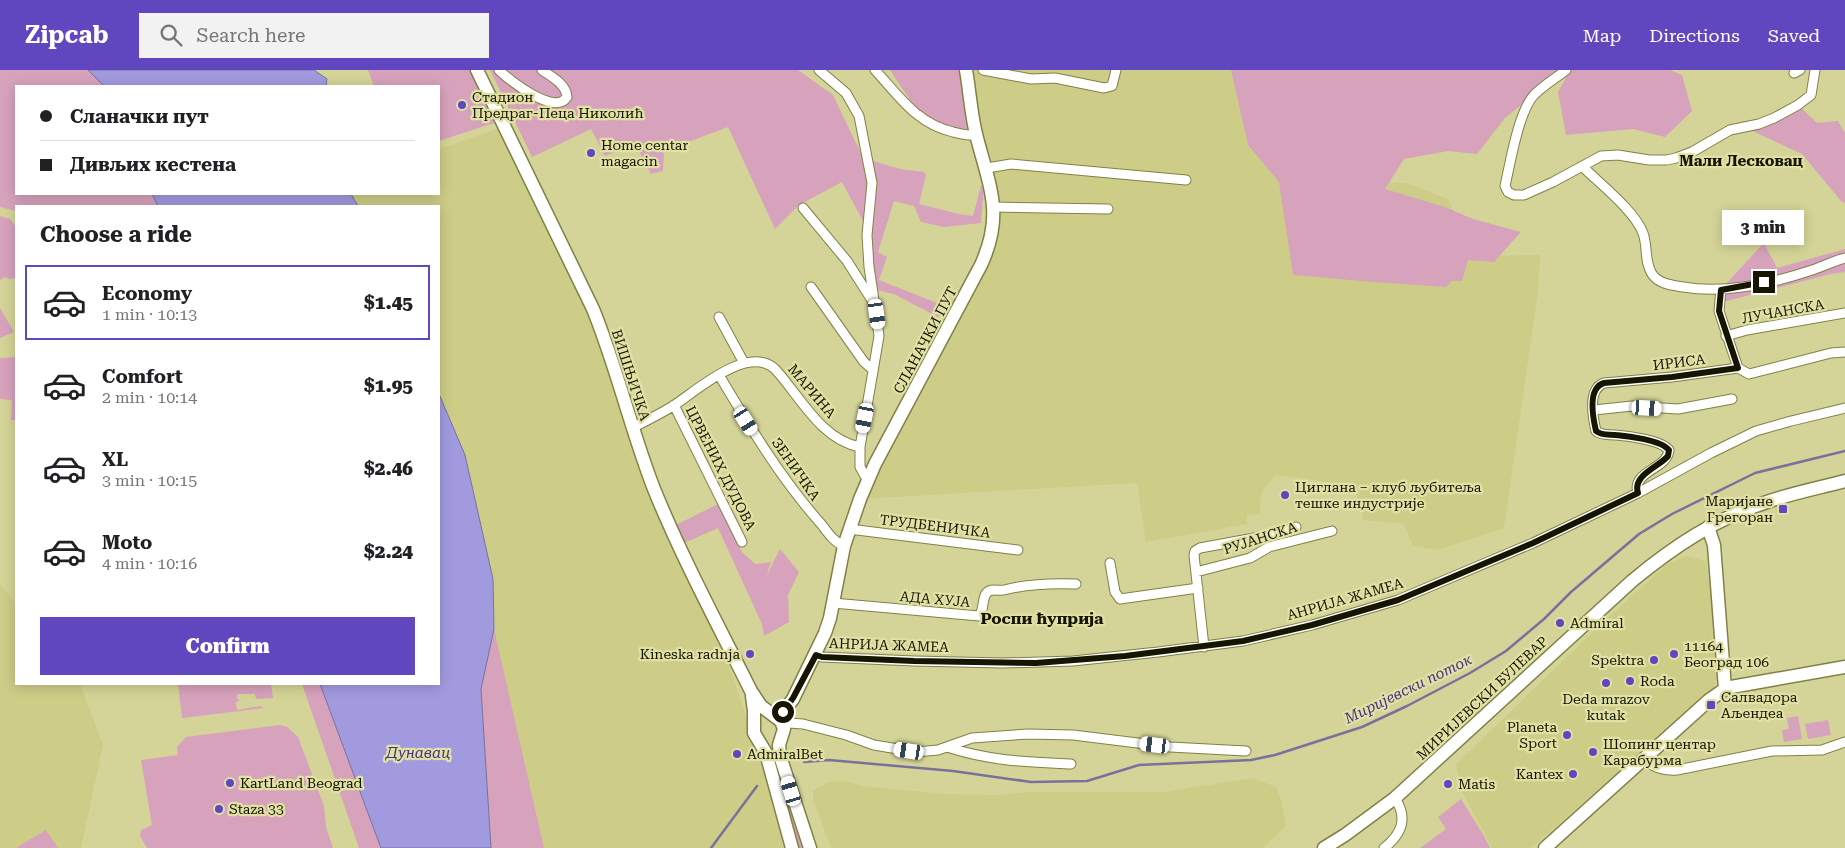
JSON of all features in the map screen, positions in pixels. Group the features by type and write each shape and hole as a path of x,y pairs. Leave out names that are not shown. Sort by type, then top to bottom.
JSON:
{"street":[{"name":"ВИШЊИЧКА","path":"477,70 593,309 632,428 667,520 751,692 761,706 778,723"},
{"path":"499,70 527,92 554,103 563,102 567,97 566,90 542,70"},
{"path":"819,70 849,98 856,110 861,124 872,183 867,245 879,336 860,447 860,467 868,481"},
{"path":"876,70 906,105 924,121 948,131 976,135"},
{"name":"СЛАНАЧКИ ПУТ","path":"778,723 816,655 829,622 844,546 868,481 987,252 992,234 993,207 987,168 976,135 966,70"},
{"path":"983,70 1031,79 1055,78 1104,88 1112,86 1116,70"},
{"path":"1566,70 1534,94 1527,105 1512,151 1505,186 1508,192 1514,195 1524,195 1535,191 1597,157 1608,155 1649,160 1667,160 1692,152 1730,130 1759,124 1774,118 1798,105 1811,95 1815,70"},
{"path":"987,168 1011,164 1186,180"},
{"path":"1582,166 1623,205 1640,228 1645,242 1648,264 1658,280 1664,283 1698,289 1721,290 1789,277 1845,258"},
{"path":"993,207 1108,209"},
{"path":"803,208 847,261 875,305"},
{"path":"811,287 864,362 873,370"},
{"name":"ЛУЧАНСКА","path":"1721,290 1719,311 1738,368"},
{"name":"ЛУЧАНСКА","path":"1726,336 1747,330 1845,313"},
{"path":"719,318 744,363"},
{"name":"ИРИСА","path":"1594,410 1595,388 1604,383 1672,377 1738,368 1749,374 1831,353 1845,352"},
{"name":"МАРИНА","path":"632,428 674,405 719,375 744,363 766,363 772,365 827,430 843,442 860,447"},
{"name":"ЗЕНИЧКА","path":"719,375 760,443 801,502 833,538 844,546"},
{"path":"1638,493 1637,486 1642,478 1667,458 1669,450 1665,446 1640,438 1599,433 1596,431 1594,410 1632,406 1678,409 1732,399"},
{"name":"ЦРВЕНИХ ДУДОВА","path":"674,405 742,542"},
{"name":"АНРИЈА ЖАМЕА","path":"816,655 822,657 914,661 1036,663 1099,659 1204,647 1243,641 1312,625 1398,600 1533,543 1638,493 1711,452 1756,431 1791,420 1845,408"},
{"name":"МИРИЈЕВСКИ БУЛЕВАР","path":"1324,848 1395,798 1632,580 1672,549 1708,527 1766,502 1845,482"},
{"path":"1204,647 1195,551 1200,548 1265,536 1296,526"},
{"path":"1708,527 1714,545 1725,689"},
{"name":"ТРУДБЕНИЧКА","path":"849,529 1018,550"},
{"name":"РУЈАНСКА","path":"1196,572 1250,558 1270,547 1332,530"},
{"path":"1110,563 1114,592 1120,598 1198,588"},
{"name":"АДА ХУЈА","path":"833,602 979,616 982,613 986,594 989,591 1018,586 1076,584"},
{"path":"1545,848 1713,697 1725,689 1845,667"},
{"name":"ВИШЊИЧКА","path":"751,692 754,711 754,733 766,753 792,848"},
{"path":"754,724 759,717 778,723 803,724 874,744 924,752 947,747 972,738 1028,734 1054,734 1187,748 1246,751"},
{"path":"758,740 770,744 774,743 778,723"},
{"path":"778,723 780,756 810,848"},
{"path":"1644,760 1651,766 1668,771 1772,751 1822,750 1845,742"},
{"path":"947,747 972,755 994,759 1071,764"},
{"path":"1384,848 1398,835 1400,829 1402,812 1395,798"}],"shaded area":[{"path":"0,70 88,70 103,85 15,85 15,195 152,195 158,205 15,205 15,211 0,207"},
{"name":"Стадион Предраг-Пеца Николић","path":"368,70 470,70 494,123 440,141 440,85 374,85"},
{"path":"490,70 798,70 833,95 863,158 900,169 924,172 926,175 919,204 973,216 981,186 984,186 981,223 944,227 921,222 914,206 894,201 878,252 887,257 879,280 947,307 938,317 894,294 876,290 870,234 842,182 799,205 775,229 728,127 664,151 663,171 651,174 635,143 605,156 591,129 532,157"},
{"path":"890,70 961,70 972,135 924,121"},
{"path":"966,70 1231,70 1248,145 1279,182 1408,183 1448,199 1476,256 1540,255 1538,292 1504,528 1437,550 1413,546 1404,524 1363,520 1354,486 1276,475 1262,491 1259,514 1247,515 1247,524 1146,542 1137,483 860,499 993,228"},
{"path":"1231,70 1564,70 1505,118 1477,154 1448,151 1404,159 1385,189 1445,207 1473,219 1521,232 1494,262 1468,260 1462,281 1452,281 1446,287 1293,275 1279,182 1248,145"},
{"path":"1570,70 1670,70 1682,75 1692,111 1665,137 1633,129 1566,135 1558,92"},
{"path":"1798,105 1817,123 1838,121 1845,133 1845,203 1841,201 1802,154 1744,127"},
{"path":"500,128 576,279 630,428 719,635 765,774 784,848 491,848 481,689 493,579 465,455 440,396 440,205 357,205 351,195 440,195 440,149"},
{"path":"0,216 10,219 15,226 15,278 9,279 5,277 0,280"},
{"path":"1764,243 1777,268 1845,249 1845,272 1719,303 1721,289"},
{"path":"0,308 14,332 0,338"},
{"path":"15,357 15,420 11,420 12,400 0,399 0,358"},
{"path":"718,504 742,552 755,564 771,562 766,577 780,549 799,572 788,595 789,622 764,636 762,624 718,528 684,543 676,525"},
{"path":"1686,556 1706,561 1717,664 1715,687 1531,848 1492,848 1462,792 1456,764 1601,624 1667,564"},
{"path":"0,584 15,603 15,685 80,685 103,745 81,848 0,848"},
{"path":"494,629 544,848 491,848 481,689"},
{"path":"178,685 271,685 273,698 256,699 255,694 237,694 239,701 236,702 237,710 260,706 264,708 182,718"},
{"path":"302,685 320,685 381,848 359,848"},
{"path":"1798,716 1802,739 1784,742 1782,730 1789,729 1787,718"},
{"path":"1828,720 1831,735 1808,739 1805,724"},
{"name":"KartLand Beograd","path":"280,725 287,727 298,737 324,806 326,827 333,848 147,848 140,836 141,830 152,825 141,760 178,755 177,747 186,737"},
{"path":"773,749 804,848 798,848 771,751"},
{"path":"1253,778 1276,787 1281,799 1286,826 1263,848 831,848 813,799 813,791 828,782 844,781 861,786 944,794 998,795 1031,792 1165,792"},
{"path":"1461,799 1490,848 1420,848 1446,829 1438,817"},
{"path":"46,830 58,848 17,848 19,846"}],"water":[{"path":"88,70 314,70 327,79 326,85 103,85"},
{"path":"152,195 352,195 357,205 158,205"},
{"name":"Дунавац","path":"440,396 465,455 493,579 494,629 481,689 491,848 381,848 320,685 440,685"}],"waterway":[{"name":"Миријевски поток","path":"804,762 829,760 953,771 1031,782 1087,781 1139,765 1251,760 1275,755 1362,727 1470,673 1506,651 1639,534 1672,514 1755,473 1845,451"},
{"name":"Миријевски поток","path":"711,848 757,786"}],"place":[{"name":"Стадион Предраг-Пеца Николић","path":"462,105"},
{"name":"Home centar magacin","path":"591,153"},
{"name":"Циглана – клуб љубитеља тешке индустрије","path":"1285,495"},
{"name":"Маријане Грегоран","path":"1783,509"},
{"name":"Admiral","path":"1560,623"},
{"name":"Kineska radnja","path":"750,654"},
{"name":"11164 Београд 106","path":"1674,654"},
{"name":"Spektra","path":"1654,660"},
{"name":"Roda","path":"1630,681"},
{"name":"Deda mrazov kutak","path":"1606,683"},
{"name":"Салвадора Аљендеа","path":"1711,705"},
{"name":"Planeta Sport","path":"1567,735"},
{"name":"Шопинг центар Карабурма","path":"1593,752"},
{"name":"AdmiralBet","path":"737,754"},
{"name":"Kantex","path":"1573,774"},
{"name":"KartLand Beograd","path":"230,783"},
{"name":"Matis","path":"1448,784"},
{"name":"Staza 33","path":"219,809"}],"district":[{"name":"Мали Лесковац","path":"1741,161"},
{"name":"Роспи ћуприја","path":"1042,618"}],"route":[{"path":"783,712 793,698 816,655 822,657 914,661 1036,663 1073,661 1204,647 1243,641 1312,625 1398,600 1458,576 1638,493 1637,486 1645,473 1665,460 1669,450 1662,445 1640,438 1603,434 1596,431 1595,388 1604,383 1672,377 1738,368 1719,311 1719,296 1721,290 1764,282"}]}
